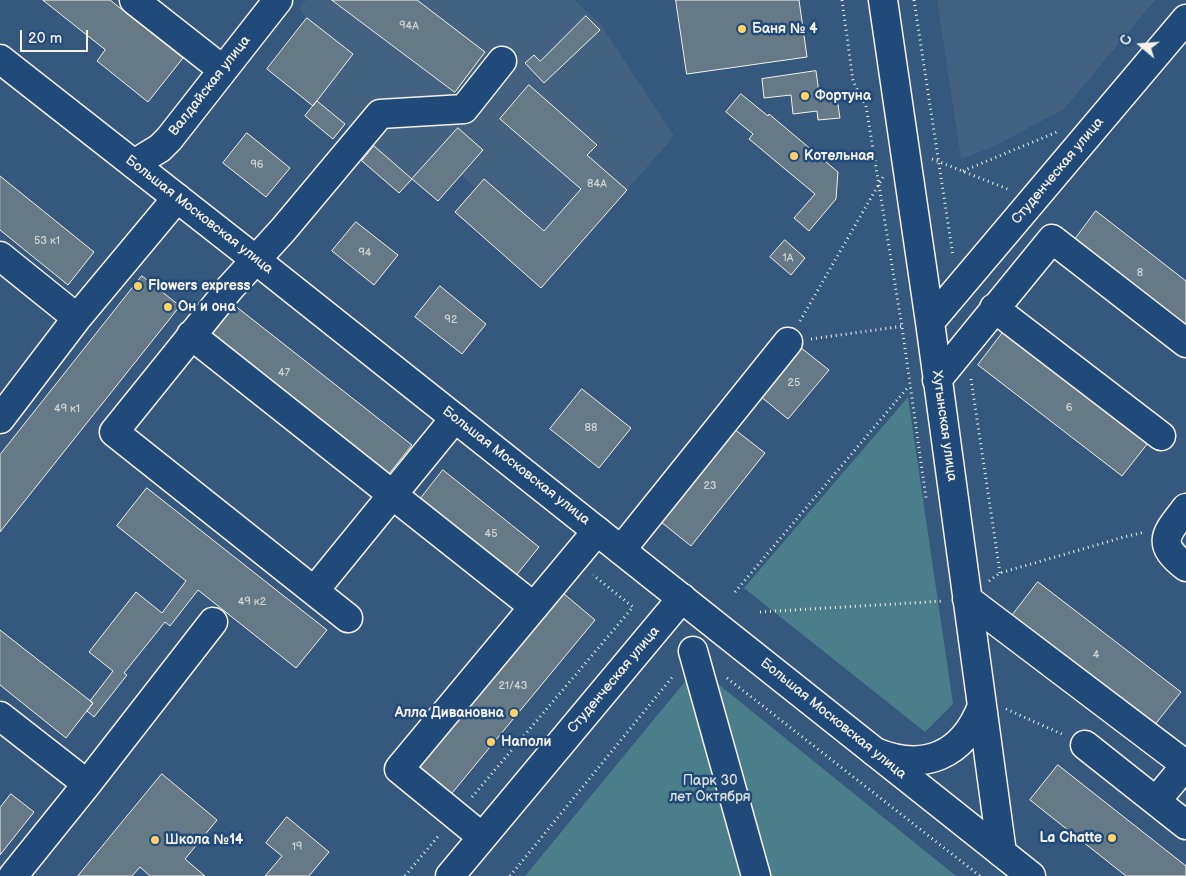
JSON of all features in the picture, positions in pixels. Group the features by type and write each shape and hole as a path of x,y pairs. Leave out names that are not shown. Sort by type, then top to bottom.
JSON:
{"street":[{"path":"134,0 223,70"},
{"name":"Валдайская улица","path":"134,164 160,148 278,0"},
{"name":"Хутынская улица","path":"884,0 937,380 955,600 981,702 1002,853"},
{"name":"Студенческая улица","path":"930,322 1186,19"},
{"name":"Большая Московская улица","path":"0,59 1031,876"},
{"path":"348,618 114,432 230,288 380,114 464,109 502,61"},
{"path":"0,419 77,318 177,198"},
{"path":"937,380 1052,239 1186,343"},
{"path":"0,256 77,318"},
{"path":"994,308 1160,436"},
{"path":"192,334 534,606"},
{"path":"622,550 788,342"},
{"path":"314,591 455,418"},
{"path":"1186,508 1170,531 1167,540 1169,552 1186,567"},
{"path":"482,838 399,769 597,531"},
{"name":"Студенческая улица","path":"450,876 682,598"},
{"path":"955,600 1186,765 1156,801"},
{"path":"13,876 213,622"},
{"path":"694,651 756,876"},
{"path":"875,752 889,758 915,762 941,754 962,740 970,730 981,702"},
{"path":"0,716 87,784"},
{"path":"1085,745 1186,825"}],"path":[{"path":"842,0 853,81 866,106 902,327 927,503"},
{"path":"963,171 1063,130"},
{"path":"788,342 878,185 904,148 1034,200"},
{"path":"788,342 930,322"},
{"path":"735,592 910,386"},
{"path":"943,610 955,600 1000,573 1124,536 1155,530 1170,531"},
{"path":"405,876 633,607 573,559"},
{"path":"760,612 955,600"},
{"path":"981,702 1085,745"}],"shaded area":[{"path":"306,0 574,0 599,22 674,136 541,288 455,212 475,188 461,175 438,201 413,179 399,193 362,161 374,146 345,124 333,139 305,116 313,106 267,69 307,18 299,8"},
{"path":"937,0 1155,0 1064,109 993,147 961,159"}],"green space":[{"path":"908,397 953,704 925,732 744,588"},
{"name":"Парк 30 лет Октября","path":"697,667 956,876 525,876"}],"building":[{"path":"43,0 110,0 183,58 148,102 97,61 105,50"},
{"path":"332,0 417,0 485,52 455,92"},
{"name":"Баня № 4","path":"676,0 799,0 807,57 687,74"},
{"path":"586,16 600,30 544,83 525,63 534,55 540,61"},
{"path":"307,18 353,54 313,106 267,69"},
{"name":"Фортуна","path":"816,71 820,100 837,98 840,118 818,120 817,111 793,114 791,95 764,98 762,79"},
{"path":"529,85 597,145 587,155 627,190 541,288 455,212 484,179 544,231 581,189 500,119"},
{"name":"Котельная","path":"741,94 768,116 769,114 838,172 836,199 809,231 794,218 815,194 749,139 753,134 726,112"},
{"path":"317,101 345,124 333,139 305,116"},
{"path":"458,128 483,150 438,201 412,179"},
{"path":"247,133 290,168 266,197 223,163"},
{"path":"374,146 412,179 399,193 362,161"},
{"path":"0,176 94,252 68,285 0,230"},
{"path":"1096,211 1186,281 1186,336 1070,246"},
{"path":"356,222 398,255 374,285 332,251"},
{"path":"785,240 805,258 791,275 770,257"},
{"path":"142,276 180,306 0,532 0,455"},
{"path":"440,286 486,324 462,354 415,317"},
{"path":"229,301 412,445 384,480 201,336"},
{"path":"1004,331 1148,443 1122,476 978,365"},
{"path":"800,347 829,370 788,419 760,396"},
{"path":"582,389 631,428 599,468 550,429"},
{"path":"729,425 765,453 691,546 656,518"},
{"path":"443,470 539,547 514,578 418,502"},
{"path":"147,488 327,630 296,668 198,590 170,626 165,622 124,673 127,675 94,717 87,711 93,703 90,701 113,671 89,652 136,592 162,613 186,581 117,526"},
{"path":"1038,582 1181,692 1153,727 1011,617"},
{"path":"563,593 595,620 443,804 411,777"},
{"path":"0,630 93,703 66,738 0,685"},
{"path":"1058,765 1186,866 1186,876 1126,876 1030,800"},
{"name":"Школа №14","path":"162,774 217,820 185,859 205,876 150,876 140,867 132,876 78,876"},
{"path":"11,794 34,812 0,855 0,808"},
{"name":"Школа №14","path":"287,817 329,852 309,876 265,876 282,856 266,843"}],"place":[{"name":"Баня № 4","path":"742,29"},
{"name":"Фортуна","path":"805,96"},
{"name":"Котельная","path":"794,156"},
{"name":"Flowers express","path":"138,286"},
{"name":"Он и она","path":"168,307"},
{"name":"Алла Дивановна","path":"514,713"},
{"name":"Наполи","path":"491,742"},
{"name":"La Chatte","path":"1112,838"},
{"name":"Школа №14","path":"155,840"}]}
